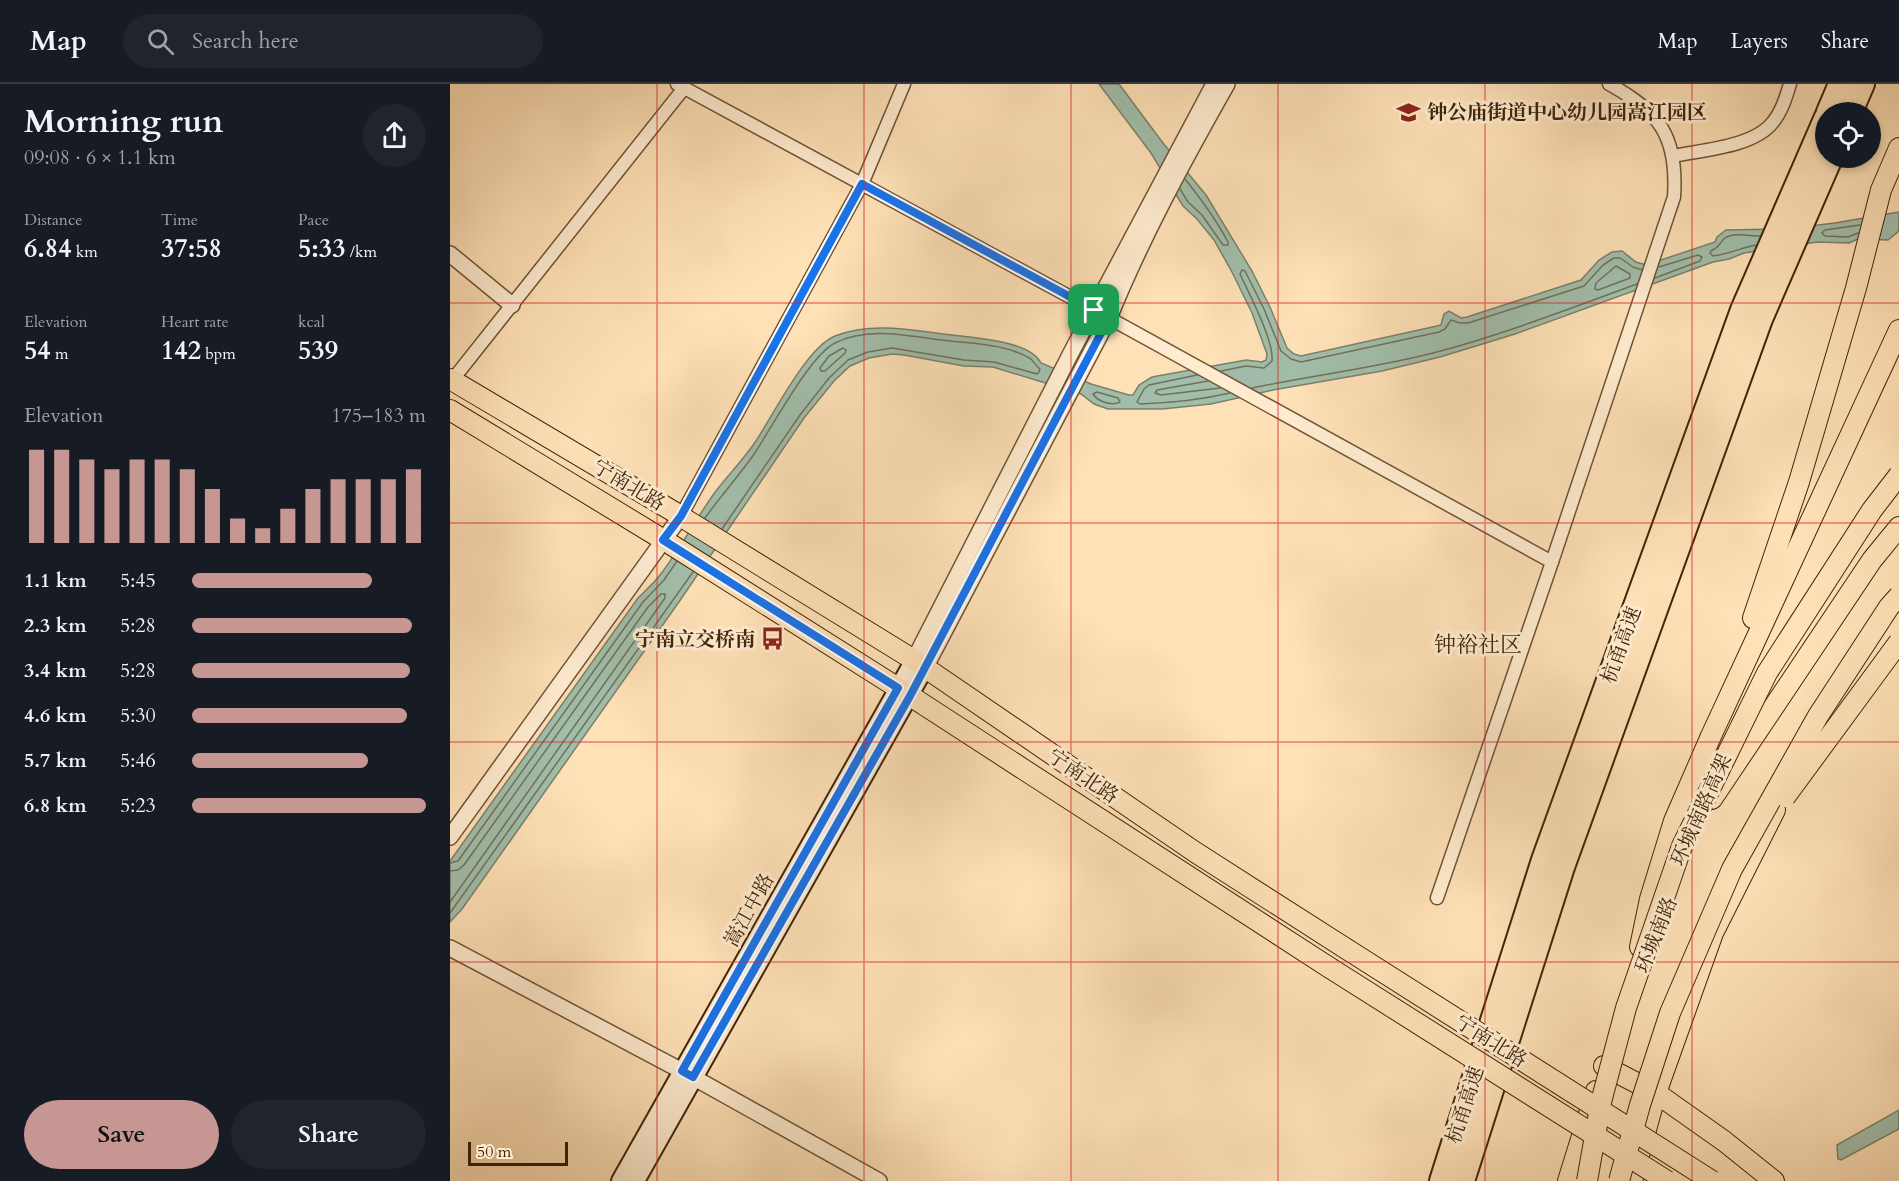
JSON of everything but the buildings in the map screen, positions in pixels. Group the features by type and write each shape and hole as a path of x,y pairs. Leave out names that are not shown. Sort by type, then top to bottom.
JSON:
{"highway":[{"path":"1832,102 1840,84"},
{"path":"1855,102 1863,84"},
{"name":"杭甬高速","path":"1441,1181 1543,860 1752,314 1818,168"},
{"name":"杭甬高速","path":"1463,1181 1563,867 1752,314"}],"main road":[{"path":"1711,736 1776,555 1853,300 1881,190 1899,148"},
{"path":"1626,1008 1650,899 1674,820 1899,330"},
{"name":"宁南北路","path":"451,381 734,547 920,664 1195,852 1712,1181"},
{"name":"宁南北路","path":"450,411 665,541 904,692 1330,968 1667,1181"},
{"name":"环城南路高架","path":"1587,1181 1601,1102 1626,1008 1682,846 1767,673 1872,510 1899,475"},
{"name":"环城南路","path":"1568,1181 1604,1066 1704,811 1872,560 1899,527"},
{"path":"1619,1181 1640,1105 1670,1013 1732,869 1818,716 1889,607 1899,596"},
{"path":"1632,1181 1656,1093 1713,933 1783,794 1854,672 1899,603"},
{"path":"1732,869 1899,642"},
{"name":"嵩江中路","path":"620,1181 688,1074 920,664"},
{"path":"1604,1066 1656,1093 1724,1141 1774,1181"},
{"name":"嵩江中路","path":"636,1181 688,1074"}],"street":[{"path":"450,837 683,517 862,184 904,84"},
{"path":"920,664 1043,406 1214,84"},
{"path":"920,664 1109,318 1141,246 1182,164 1227,84"},
{"path":"1437,898 1674,197 1676,171 1671,148 1660,123 1634,98 1609,84"},
{"path":"1673,156 1743,142 1758,136 1776,118 1790,84"},
{"path":"451,381 680,86 1109,318 1552,562"},
{"path":"450,254 512,305"},
{"path":"450,948 688,1074 879,1181"}],"water":[{"path":"1099,84 1119,84 1206,195 1252,271 1287,348 1301,356 1441,325 1444,314 1449,311 1461,318 1467,317 1581,280 1599,260 1612,252 1622,251 1636,262 1646,265 1715,242 1717,237 1726,230 1785,229 1899,212 1899,231 1888,240 1858,239 1849,243 1817,242 1744,253 1713,262 1515,334 1440,357 1382,371 1273,390 1211,404 1162,409 1108,409 1094,404 1081,394 993,367 964,366 904,355 892,354 869,358 850,366 834,381 804,418 681,599 462,909 450,922 450,861 638,598 668,565 716,491 751,448 802,367 824,343 850,331 882,328 993,340 1027,350 1041,363 1091,384 1129,395 1133,395 1139,385 1152,377 1246,360 1262,362 1266,360 1267,354 1252,313 1214,240 1183,206 1151,153"},
{"path":"1899,1110 1899,1129 1841,1160 1838,1159 1837,1145"}],"place":[{"name":"钟公庙街道中心幼儿园嵩江园区","path":"1409,112"},
{"name":"宁南立交桥南","path":"773,639"}],"district":[{"name":"钟裕社区","path":"1478,645"}],"route":[{"path":"862,184 1094,310 1109,318 910,696 693,1077 682,1071 898,688 663,540 681,516 862,184"}]}
